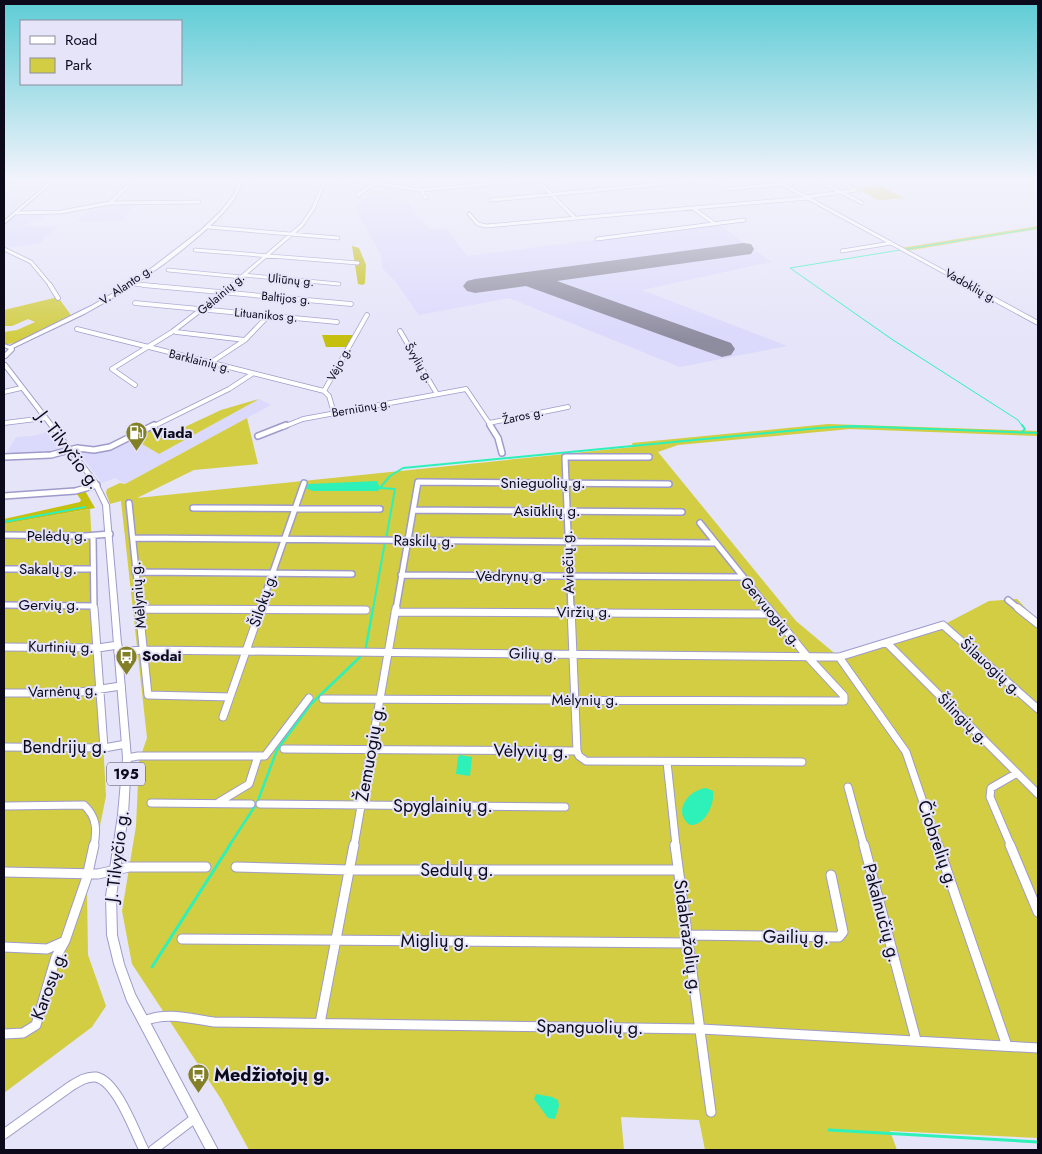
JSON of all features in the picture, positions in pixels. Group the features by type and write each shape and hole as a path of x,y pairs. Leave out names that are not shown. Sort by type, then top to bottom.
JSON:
{"main road":[{"name":"V. Alanto g.","path":"10,347 73,318 131,284 201,232"},
{"path":"4,345 10,347 12,351 4,357"},
{"name":"J. Tilvyčio g.","path":"4,364 97,485 106,505 110,534 127,758 123,815 111,910 115,950 124,981 212,1150"}],"street":[{"path":"266,232 338,238"},
{"path":"597,239 653,232"},
{"name":"Vadoklių g.","path":"871,232 1038,323"},
{"name":"Gėlainių g.","path":"134,385 112,369 176,332 291,234"},
{"path":"842,250 891,243"},
{"path":"4,249 24,256 36,264 58,298"},
{"path":"195,250 358,263"},
{"name":"Uliūnų g.","path":"168,270 339,284"},
{"name":"Baltijos g.","path":"131,284 352,304"},
{"name":"Lituanikos g.","path":"135,303 337,322"},
{"name":"Vėjo g.","path":"334,413 329,396 324,391 367,315"},
{"path":"210,363 245,340 270,316"},
{"name":"Barklainių g.","path":"77,329 324,391"},
{"name":"Švylių g.","path":"400,331 438,394"},
{"path":"176,332 245,340"},
{"path":"4,457 51,455 80,448 104,449 132,438 229,389 252,374"},
{"path":"4,392 21,388"},
{"name":"Berniūnų g.","path":"258,436 303,419 466,389"},
{"name":"Žaros g.","path":"466,389 489,423 568,407"},
{"path":"4,423 33,421 45,418"},
{"path":"489,423 498,438 502,453"},
{"name":"Aviečių g.","path":"576,750 565,457 648,457"},
{"name":"Snieguolių g.","path":"418,482 669,484"},
{"name":"Žemuogių g.","path":"320,1023 372,749 418,482"},
{"name":"Šilokų g.","path":"222,716 304,483"},
{"path":"4,496 75,491 97,485"},
{"name":"Mėlynių g.","path":"129,503 148,695 230,697"},
{"path":"193,508 380,509"},
{"name":"Asiūklių g.","path":"413,510 682,512"},
{"name":"Gervuogių g.","path":"700,523 806,655 846,699"},
{"name":"Pelėdų g.","path":"4,535 93,536 110,534"},
{"path":"93,536 94,606 104,748"},
{"name":"Raskilų g.","path":"133,538 715,543"},
{"name":"Sakalų g.","path":"4,569 93,569"},
{"path":"135,572 352,574"},
{"name":"Vėdrynų g.","path":"401,575 742,577"},
{"path":"1008,600 1038,624"},
{"name":"Gervių g.","path":"4,605 94,606"},
{"path":"140,609 366,610"},
{"name":"Viržių g.","path":"395,612 772,614"},
{"name":"Gilių g.","path":"118,649 806,655 839,657 888,644 943,625"},
{"name":"Šilauogių g.","path":"943,625 1038,709"},
{"name":"Šilingių g.","path":"888,644 1038,794"},
{"name":"Kurtinių g.","path":"4,647 118,649"},
{"name":"Čiobrelių g.","path":"839,657 856,684 898,738 906,752 1007,1046"},
{"name":"Varnėnų g.","path":"4,692 74,694 121,686"},
{"path":"127,758 265,756 309,698"},
{"name":"Mėlynių g.","path":"323,698 841,702 846,699"},
{"name":"Bendrijų g.","path":"4,747 104,748 126,744"},
{"name":"Vėlyvių g.","path":"284,749 576,750 579,756 586,761 802,762"},
{"path":"217,803 249,784 258,756"},
{"name":"Sidabražolių g.","path":"667,762 678,870 701,1029 710,1112"},
{"path":"1017,773 991,788 990,797 1038,912"},
{"name":"Pakalnučių g.","path":"848,787 916,1040"},
{"path":"152,803 251,804"},
{"name":"Spyglainių g.","path":"260,804 565,807"},
{"name":"Karosų g.","path":"4,806 84,805 93,813 95,827 89,874 66,941 56,957 36,1025 23,1033 4,1034"},
{"path":"4,872 89,874 106,873 129,867 206,867"},
{"name":"Sedulų g.","path":"236,867 349,870 678,870"},
{"name":"Gailių g.","path":"688,939 839,937 842,932 831,874"},
{"name":"Miglių g.","path":"182,939 688,939"},
{"path":"4,947 47,949 66,941"},
{"name":"Spanguolių g.","path":"144,1021 152,1016 161,1014 214,1022 701,1029 1038,1048"},
{"path":"4,1134 83,1079 98,1077 109,1084 144,1150"},
{"path":"153,1150 195,1118"}],"shaded area":[{"path":"4,232 51,232 39,244 4,248"},
{"path":"368,232 449,232 467,256 656,232 729,232 771,262 642,290 787,346 680,367 509,298 419,315 395,281 382,268 381,255"},
{"path":"352,246 359,248 366,265 365,283 363,285 358,284"},
{"path":"322,335 353,335 346,347 326,347"},
{"path":"259,399 271,405 125,484 115,478 102,483 75,448 94,450 132,438 159,454"},
{"path":"47,432 62,453 4,457 16,437 33,436"},
{"path":"377,481 380,488 378,491 313,491 304,488 308,484"},
{"path":"84,489 95,508 4,524 4,519 80,502 81,500 75,491"},
{"path":"460,755 472,757 470,776 456,774 458,757"},
{"path":"706,788 713,791 711,808 700,822 690,825 682,814 684,802 693,793"},
{"path":"536,1094 558,1100 559,1106 555,1119 548,1118 534,1099"}],"green space":[{"path":"1002,232 1021,232 906,251 901,248"},
{"path":"58,297 73,318 31,339 13,344 4,344 4,332 17,330 35,322 28,319 12,326 4,326 4,310"},
{"path":"259,399 159,454 132,438 157,426 174,432 221,410"},
{"path":"247,418 258,464 194,470 137,498 633,447 632,443 828,424 1038,431 1038,436 850,429 678,445 658,452 796,621 839,657 943,625 989,601 1017,599 1038,621 1038,1138 890,1131 897,1150 705,1150 699,1120 621,1117 624,1150 249,1150 221,1099 132,964 122,911 136,826 139,761 147,738 121,501 110,504 106,493 107,489 120,483 125,484"},
{"path":"90,509 106,796 87,891 88,955 106,1006 92,1027 4,1093 4,524"}],"waterway":[{"path":"907,249 1014,232"},
{"path":"900,250 790,268 893,340 1018,420 1023,427"},
{"path":"1022,425 1025,429 1022,432"},
{"path":"386,539 395,489 380,488 390,476 403,468 852,426 1022,432"},
{"path":"841,427 870,427"},
{"path":"1022,432 1038,433"},
{"path":"4,522 85,507"},
{"path":"373,609 385,542"},
{"path":"366,647 373,608"},
{"path":"229,846 257,803 277,750 311,704 360,657"},
{"path":"152,967 230,845"},
{"path":"829,1130 1038,1142"}],"runway":[{"path":"475,286 743,249"},
{"path":"531,280 722,349"}],"place":[{"name":"Viada","path":"136,452"},
{"name":"Sodai","path":"126,675"},
{"name":"Medžiotojų g.","path":"198,1094"}]}
